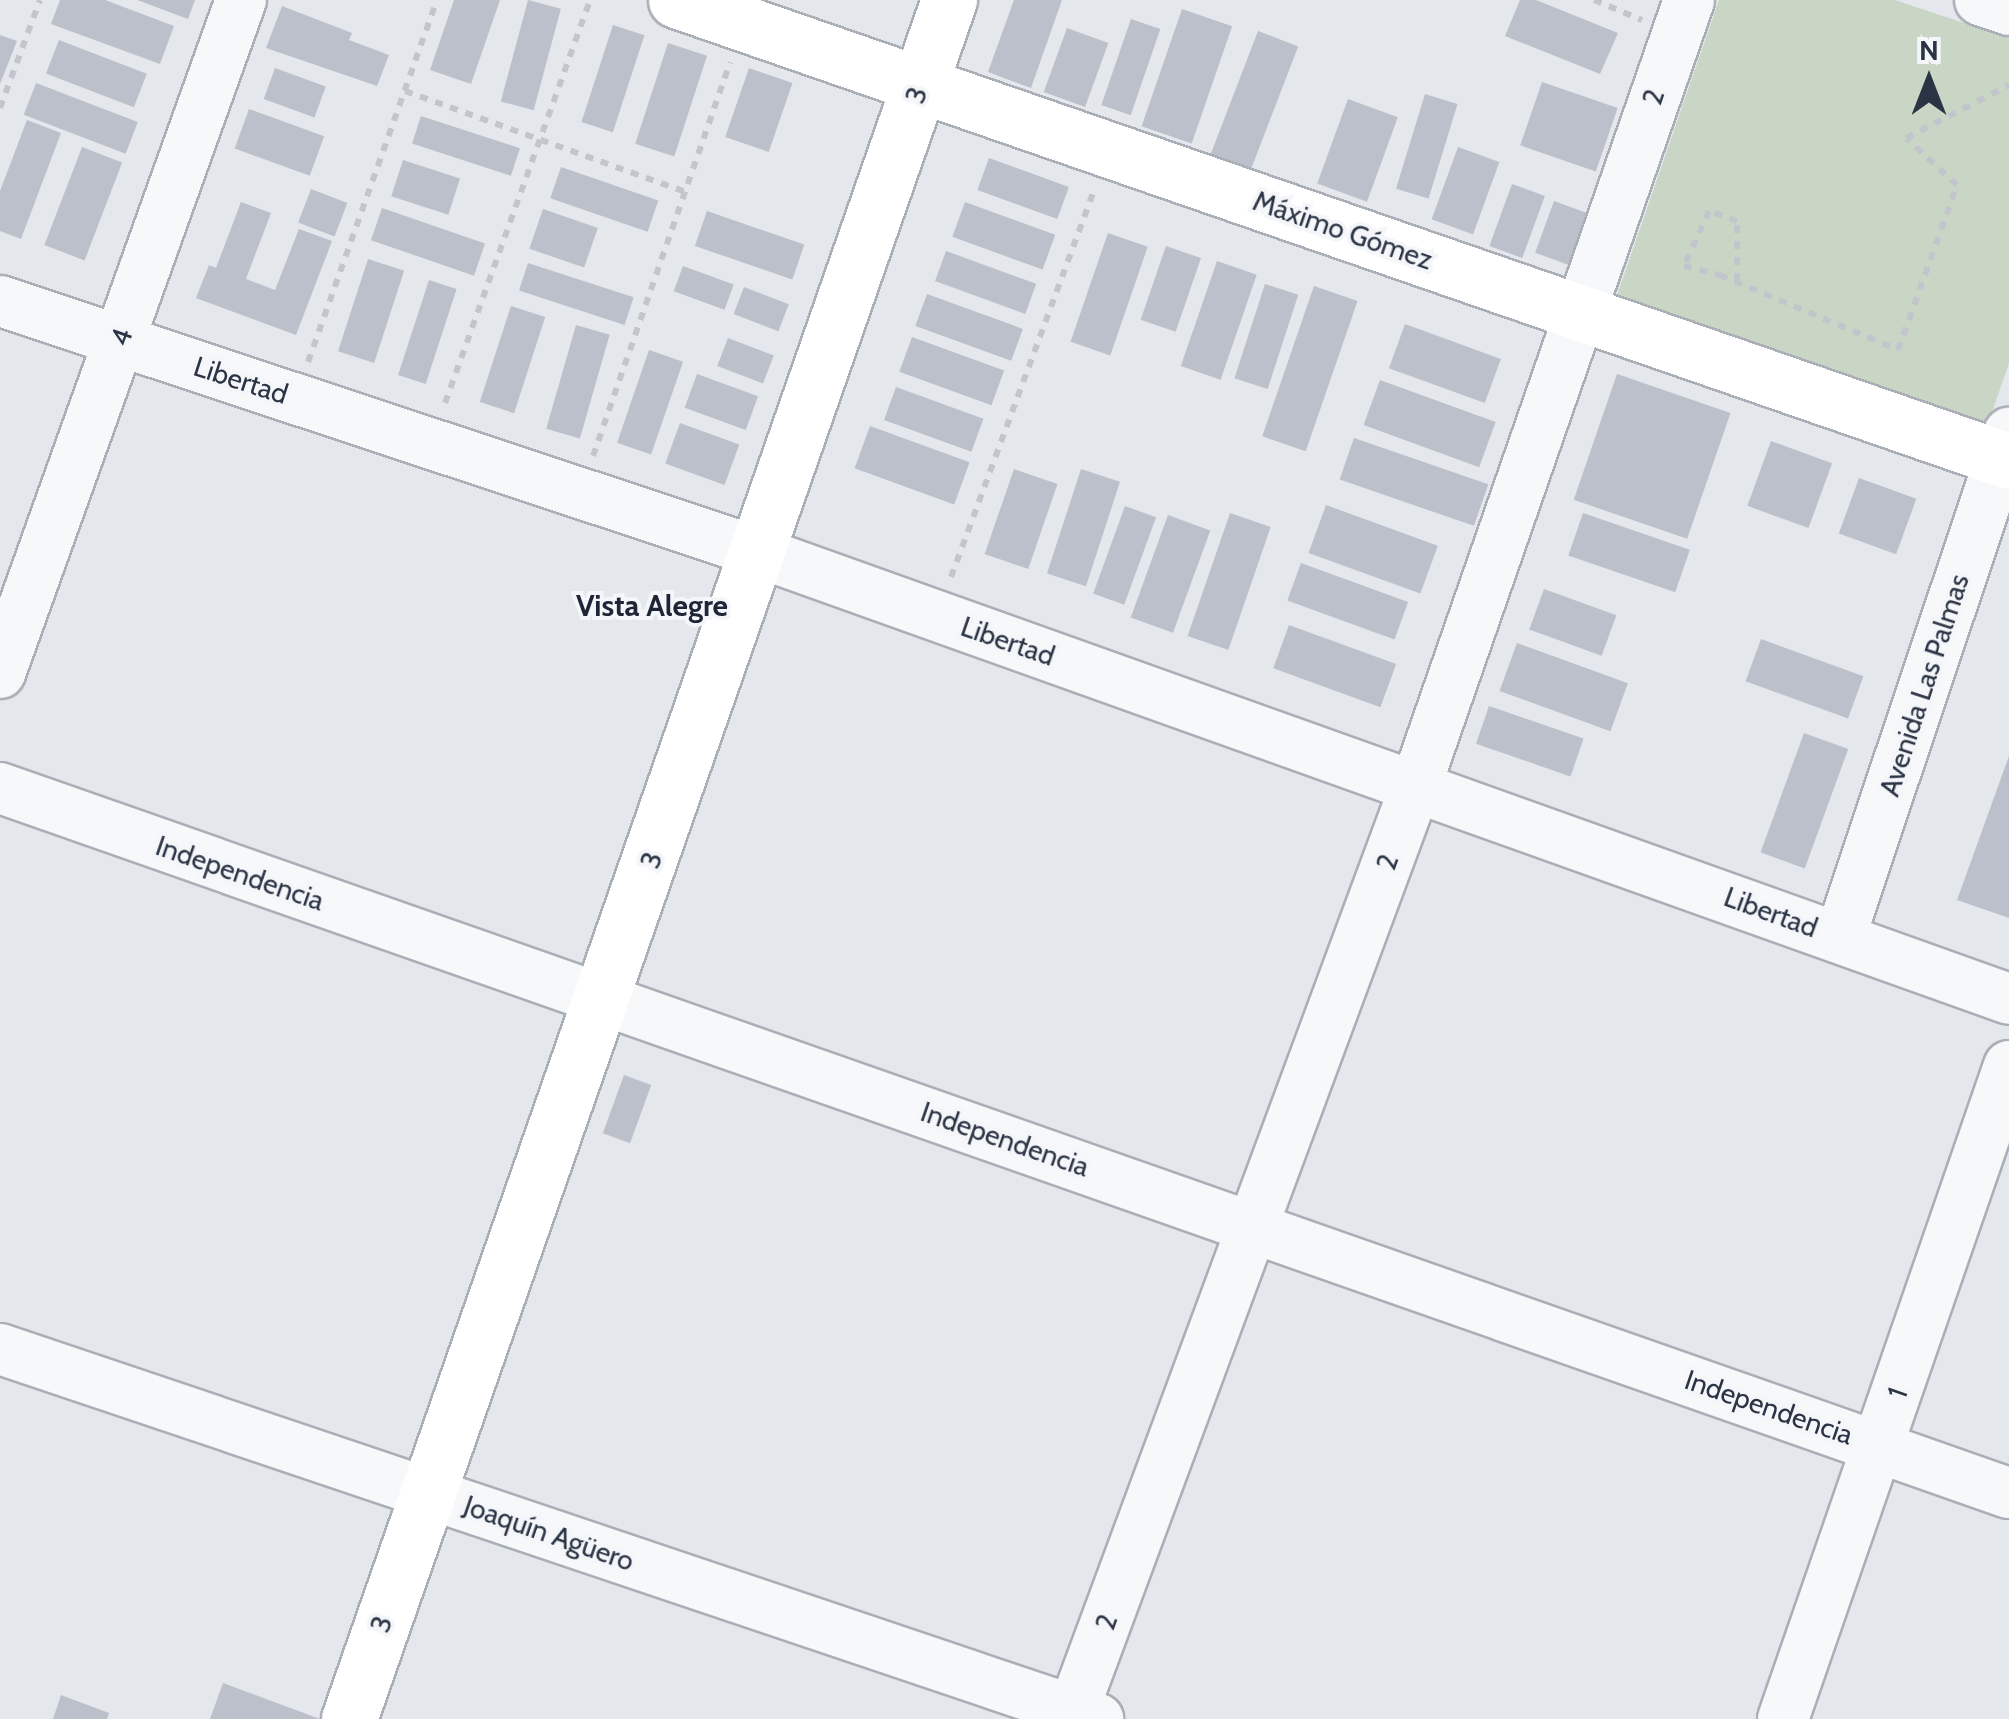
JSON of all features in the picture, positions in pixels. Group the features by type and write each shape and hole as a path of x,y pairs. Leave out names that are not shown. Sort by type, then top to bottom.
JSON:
{"main road":[{"name":"Máximo Gómez","path":"676,0 1578,312 2006,451"},
{"name":"3","path":"348,1719 949,0"}],"street":[{"name":"4","path":"0,673 240,0"},
{"name":"2","path":"1080,1716 1252,1224 1416,785 1688,0"},
{"path":"1980,0 2009,10"},
{"name":"Libertad","path":"0,301 758,552 2009,999"},
{"name":"Avenida Las Palmas","path":"1840,936 2006,451"},
{"name":"Independencia","path":"0,788 1252,1224 2009,1493"},
{"name":"1","path":"1784,1719 2009,1066"},
{"name":"Joaquín Agüero","path":"0,1350 1080,1716"}],"path":[{"path":"0,108 40,0"},
{"path":"295,398 437,0"},
{"path":"430,444 590,0"},
{"path":"580,493 744,23"},
{"path":"1736,281 1736,221 1709,210 1684,266 1736,281 1898,350 1958,185 1906,138 2009,85"},
{"path":"404,91 685,192"},
{"path":"937,616 1109,148"}],"green space":[{"path":"1719,0 1895,0 2009,38 2009,363 1983,438 1614,304"}],"building":[{"path":"60,0 105,0 174,26 160,64 51,24"},
{"path":"137,0 195,0 188,19"},
{"path":"454,0 500,0 471,84 430,70"},
{"path":"528,0 561,9 534,110 501,101"},
{"path":"1014,0 1062,0 1031,88 988,72"},
{"path":"1520,0 1536,0 1618,33 1600,74 1505,36"},
{"path":"282,6 352,33 349,40 389,55 377,86 266,48"},
{"path":"1182,9 1232,26 1192,143 1142,126"},
{"path":"1131,19 1160,29 1131,115 1101,105"},
{"path":"613,25 644,35 613,132 581,122"},
{"path":"1067,28 1108,43 1085,107 1044,92"},
{"path":"1258,31 1298,46 1250,172 1210,157"},
{"path":"0,35 17,41 0,84"},
{"path":"59,40 147,74 134,107 46,74"},
{"path":"668,43 707,56 674,156 635,144"},
{"path":"275,68 326,86 314,117 264,99"},
{"path":"749,68 792,83 769,152 725,137"},
{"path":"1542,82 1618,108 1596,171 1520,145"},
{"path":"36,83 138,122 126,154 24,115"},
{"path":"1425,94 1458,104 1429,199 1396,189"},
{"path":"1348,99 1398,117 1367,202 1317,184"},
{"path":"249,109 324,136 310,176 235,148"},
{"path":"421,116 520,148 511,176 412,144"},
{"path":"27,120 61,133 21,239 0,231 0,191"},
{"path":"82,147 122,162 85,260 44,245"},
{"path":"1458,147 1499,162 1473,234 1432,219"},
{"path":"989,158 1069,187 1057,219 977,190"},
{"path":"403,160 460,179 448,215 391,196"},
{"path":"561,167 658,201 648,232 550,198"},
{"path":"1512,184 1545,196 1522,258 1489,246"},
{"path":"311,189 347,203 335,237 298,223"},
{"path":"1554,201 1587,213 1568,265 1535,253"},
{"path":"241,202 271,213 246,279 275,290 299,229 332,241 296,335 196,298 209,265 216,268"},
{"path":"965,202 1055,235 1043,270 952,237"},
{"path":"382,208 485,243 474,276 371,240"},
{"path":"543,209 598,228 584,268 529,249"},
{"path":"707,211 804,245 792,280 695,246"},
{"path":"1108,233 1148,247 1110,355 1071,342"},
{"path":"1166,246 1201,258 1176,332 1141,320"},
{"path":"946,251 1036,284 1025,314 935,281"},
{"path":"368,259 404,271 374,363 338,351"},
{"path":"1217,261 1257,275 1221,380 1181,366"},
{"path":"528,263 634,297 625,325 519,291"},
{"path":"683,266 734,284 725,310 674,291"},
{"path":"429,280 457,289 426,384 398,375"},
{"path":"1265,284 1298,295 1268,389 1234,378"},
{"path":"1314,286 1357,301 1306,451 1262,436"},
{"path":"744,287 789,304 778,331 734,314"},
{"path":"927,294 1023,329 1011,361 915,326"},
{"path":"511,306 545,317 514,413 480,402"},
{"path":"1405,324 1501,359 1485,403 1389,368"},
{"path":"576,325 610,335 580,438 546,429"},
{"path":"912,337 1004,371 991,405 899,372"},
{"path":"728,338 774,356 763,384 717,366"},
{"path":"649,350 683,362 651,454 617,443"},
{"path":"697,374 758,396 746,430 685,408"},
{"path":"1617,374 1730,413 1687,539 1574,500"},
{"path":"1380,380 1496,422 1479,467 1364,425"},
{"path":"896,387 983,419 971,452 884,420"},
{"path":"680,423 739,445 724,485 665,463"},
{"path":"870,426 970,462 954,505 855,468"},
{"path":"1354,438 1488,484 1474,526 1340,480"},
{"path":"1771,441 1832,463 1808,528 1747,506"},
{"path":"1014,469 1057,484 1028,569 985,554"},
{"path":"1081,469 1120,482 1086,586 1047,574"},
{"path":"1859,478 1916,499 1896,554 1839,533"},
{"path":"1326,505 1438,546 1420,594 1309,553"},
{"path":"1125,506 1156,517 1124,605 1093,593"},
{"path":"1230,513 1271,527 1228,650 1188,636"},
{"path":"1583,513 1690,550 1675,592 1568,556"},
{"path":"1168,515 1210,530 1173,633 1131,617"},
{"path":"1301,563 1408,602 1394,640 1287,601"},
{"path":"1544,589 1616,615 1602,656 1529,629"},
{"path":"1289,625 1396,664 1380,707 1273,668"},
{"path":"1761,639 1863,676 1848,719 1746,681"},
{"path":"1517,643 1628,683 1610,731 1500,691"},
{"path":"1489,706 1584,739 1571,776 1476,744"},
{"path":"1804,733 1848,749 1805,868 1761,852"},
{"path":"2009,756 2009,918 1957,900"},
{"path":"624,1075 651,1085 630,1143 603,1133"},
{"path":"223,1683 320,1719 210,1719"},
{"path":"61,1695 109,1713 107,1719 53,1719"}],"district":[{"name":"Vista Alegre","path":"652,606"}]}
